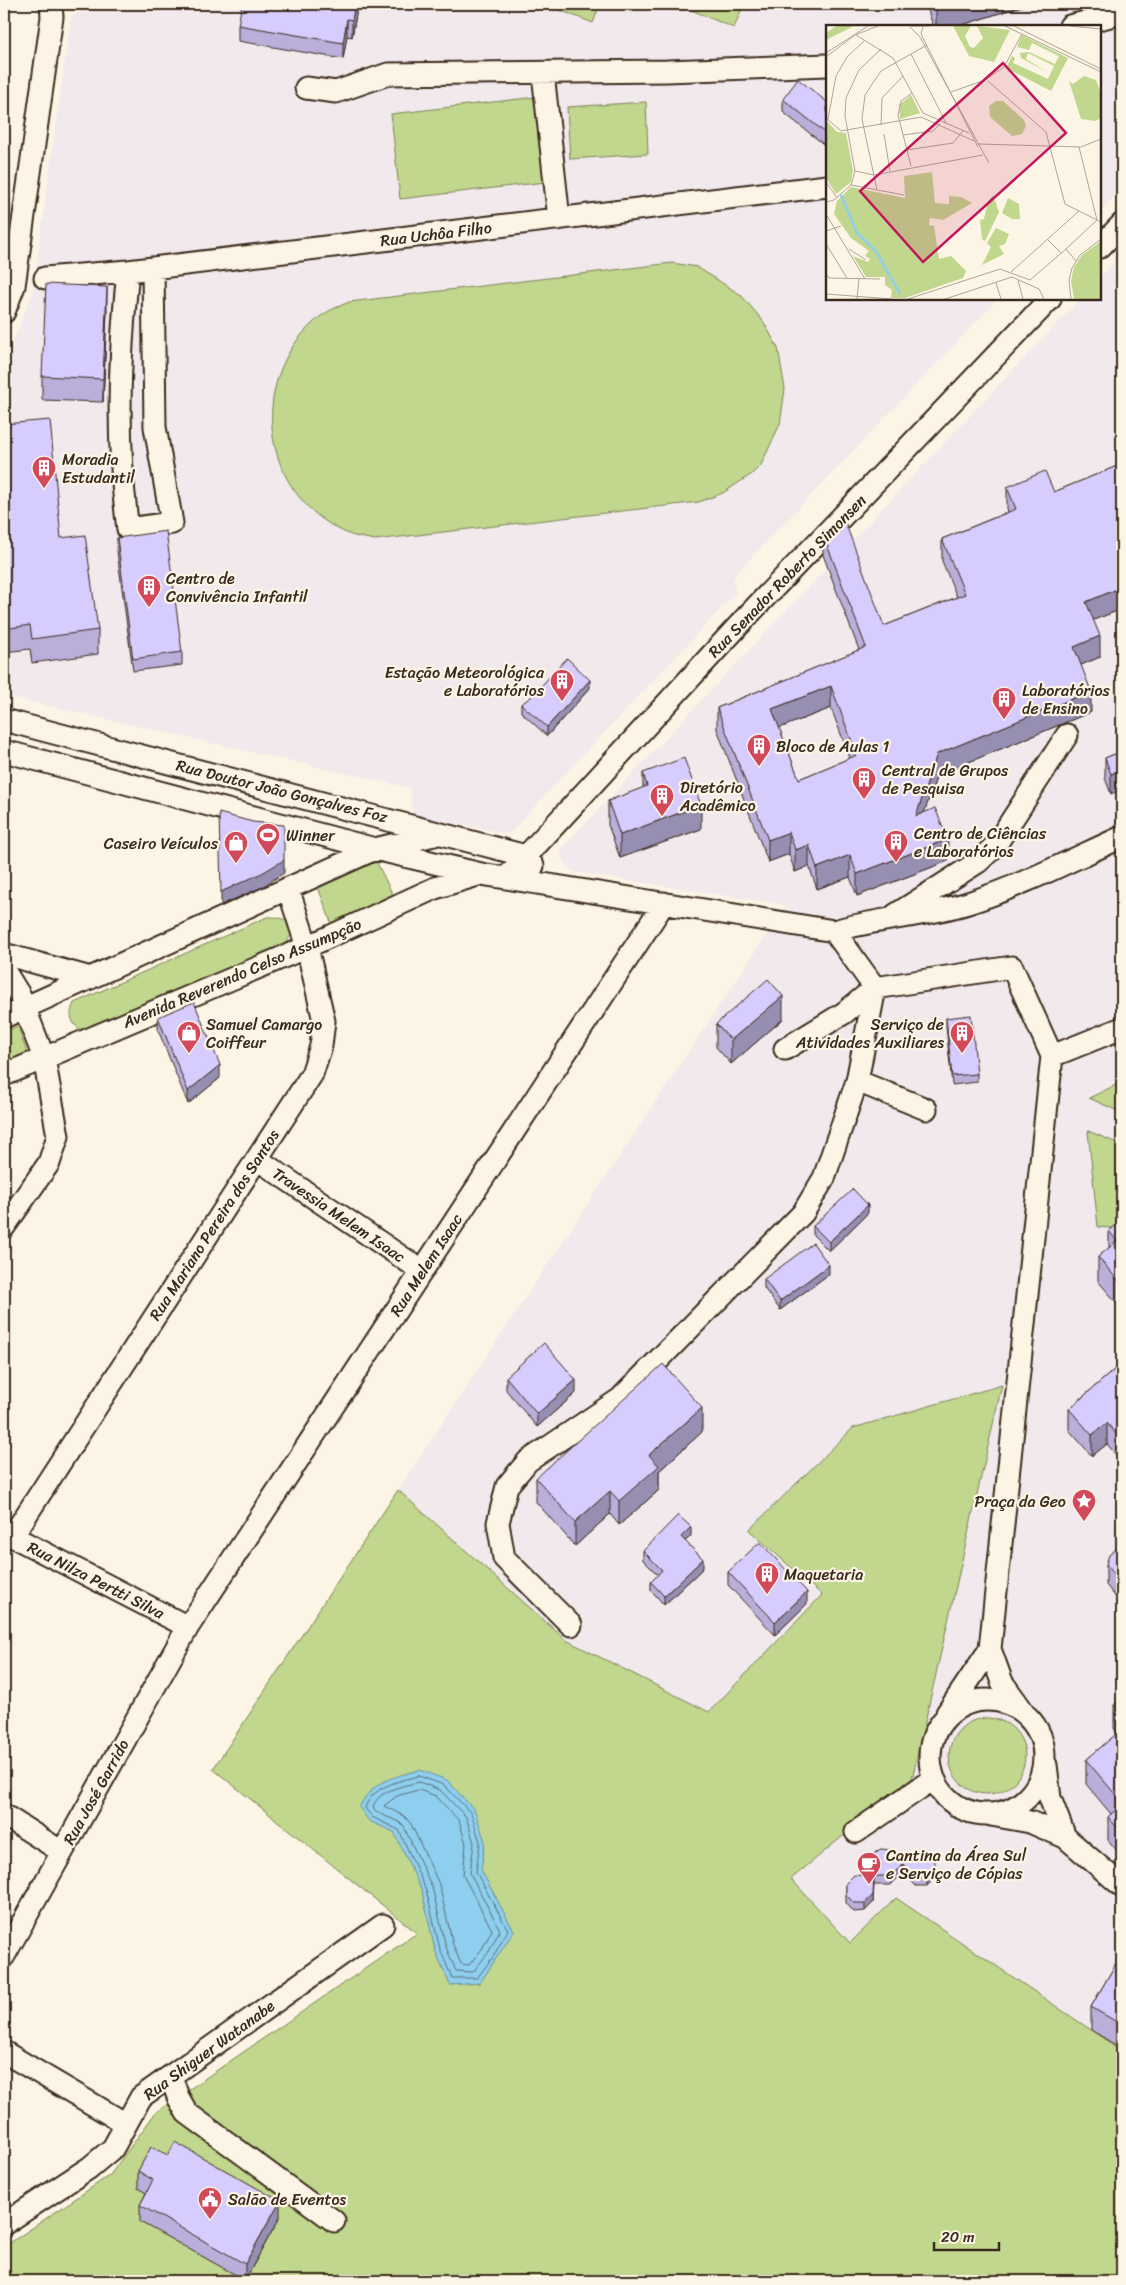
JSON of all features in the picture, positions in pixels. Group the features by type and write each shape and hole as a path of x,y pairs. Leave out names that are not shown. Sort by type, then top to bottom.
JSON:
{"street":[{"path":"4,312 14,286 52,17 51,4"},
{"path":"1074,25 1122,13"},
{"path":"306,88 336,92 388,74 543,73 826,65"},
{"path":"543,73 559,219"},
{"name":"Rua Uchôa Filho","path":"45,278 128,271 826,186"},
{"path":"128,271 120,367 118,420 121,477 128,529 172,523 155,427 153,268"},
{"name":"Rua Senador Roberto Simonsen","path":"506,878 751,612 1049,300"},
{"name":"Rua Doutor João Gonçalves Foz","path":"4,720 526,856"},
{"path":"888,920 978,862 995,846 1067,735"},
{"name":"Rua Doutor João Gonçalves Foz","path":"4,751 375,849 481,874 834,931"},
{"path":"4,1017 375,849 442,833"},
{"path":"571,1625 504,1558 498,1523 507,1486 528,1460 620,1399 803,1213 824,1178 857,1081 875,988 834,931 864,922 910,918 989,896 1122,838"},
{"path":"526,856 547,884"},
{"name":"Avenida Reverendo Celso Assumpção","path":"4,1075 307,947 435,888 481,874"},
{"name":"Rua Mariano Pereira dos Santos","path":"8,1535 312,1074 321,1046 324,1021 307,947 288,888"},
{"name":"Rua Melem Isaac","path":"188,1627 664,903"},
{"path":"4,954 90,978"},
{"path":"784,1049 844,1013 875,988 1012,967 1052,1056 990,1649 1002,1682 1038,1731 1044,1753 1050,1798 1065,1837"},
{"path":"4,970 24,1007 44,1058 58,1136 49,1163 4,1227"},
{"path":"1052,1056 1122,1028"},
{"path":"857,1081 926,1109"},
{"name":"Travessia Melem Isaac","path":"257,1159 422,1271"},
{"name":"Rua Nilza Pertti Silva","path":"8,1535 188,1627"},
{"name":"Rua José Garrido","path":"4,1956 188,1627"},
{"path":"990,1649 942,1720 929,1748 932,1778 944,1796 964,1810 1030,1822 1065,1837 1122,1886"},
{"path":"942,1720 969,1702 1002,1702 1024,1714"},
{"path":"991,1815 1020,1804 1038,1784 1044,1753"},
{"path":"856,1832 932,1778"},
{"path":"4,1815 62,1852"},
{"name":"Rua Shiguer Watanabe","path":"4,2224 89,2168 113,2148 141,2097 383,1925"},
{"path":"4,2052 126,2124"},
{"path":"171,2076 178,2097 187,2113 334,2221"}],"shaded area":[{"path":"103,4 1122,4 1122,188 1101,211 1101,25 826,25 826,300 997,300 736,574 733,582 736,593 509,834 412,814 410,788 4,696 4,364 33,291 71,16"},
{"path":"1119,257 1122,259 1122,2281 4,2281 4,2247 110,2175 156,2112 417,1933 213,1769 786,905 573,872 563,862 561,849 1079,300 1101,300 1101,276"}],"green space":[{"path":"544,4 600,4 593,23"},
{"path":"677,4 744,4 734,28"},
{"path":"536,97 546,182 400,199 391,114"},
{"path":"646,102 648,154 570,159 567,107"},
{"path":"672,263 697,267 741,295 763,321 778,348 785,389 780,424 761,465 752,474 723,493 699,502 375,540 346,533 317,515 294,491 280,462 272,432 273,400 281,369 297,341 324,314 349,302"},
{"path":"376,861 394,897 332,925 318,887"},
{"path":"267,917 275,917 290,924 291,934 283,946 84,1031 76,1026 72,1020 71,1012 74,1003"},
{"path":"18,1026 27,1053 4,1063 4,1032"},
{"path":"1122,1082 1122,1113 1089,1098"},
{"path":"1088,1131 1122,1145 1122,1229 1098,1227"},
{"path":"1002,1385 912,1779 791,1879 850,1943 896,1898 1122,2051 1122,2281 4,2281 4,2247 110,2175 156,2112 417,1933 213,1769 398,1490 566,1640 709,1712 822,1595 749,1530 853,1428"},
{"path":"980,1718 994,1718 1008,1724 1019,1735 1025,1749 1022,1771 1014,1783 994,1794 980,1794 966,1788 955,1777 949,1763 949,1749 955,1735 966,1724"}],"water":[{"path":"419,1770 447,1780 475,1811 485,1842 481,1870 514,1931 480,1983 450,1985 435,1950 422,1891 394,1832 369,1821 359,1807 371,1791 384,1781"}],"building":[{"path":"242,4 355,4 352,20 347,19 343,43 238,25"},
{"path":"933,4 955,4 936,10"},
{"path":"798,79 826,101 826,133 783,99"},
{"path":"4,131 9,133 4,150"},
{"path":"46,284 107,287 103,379 42,376"},
{"path":"50,420 61,538 85,535 98,630 32,639 30,625 4,629 4,424"},
{"path":"1122,464 1122,587 1086,602 1100,636 1074,647 1091,691 937,754 916,816 935,808 948,839 857,874 850,855 817,868 809,845 795,850 789,832 768,840 717,708 866,647 823,534 826,530 845,522 884,626 965,594 942,539 1016,509 1007,487 1045,471 1054,492","holes":["831,686 857,755 799,779 772,709"]},
{"name":"Centro de Convivência Infantil","path":"166,531 182,652 133,659 117,538"},
{"name":"Estação Meteorológica e Laboratórios","path":"567,658 590,680 547,727 521,704 531,697"},
{"path":"1122,751 1122,769 1111,774 1105,758"},
{"path":"684,758 701,805 620,835 608,801 647,786 643,773"},
{"path":"219,813 253,822 284,825 284,860 262,873 221,892"},
{"path":"768,979 783,996 731,1040 716,1024"},
{"name":"Samuel Camargo Coiffeur","path":"194,1002 220,1065 188,1091 158,1017"},
{"name":"Serviço de Atividades Auxiliares","path":"971,1015 977,1074 952,1076 946,1018"},
{"path":"853,1189 868,1205 829,1242 813,1226"},
{"path":"1122,1220 1122,1285 1098,1257 1117,1241 1109,1231"},
{"path":"813,1243 829,1265 780,1301 764,1279"},
{"path":"544,1343 576,1380 537,1414 506,1377"},
{"path":"1122,1363 1122,1441 1107,1423 1092,1435 1069,1409"},
{"path":"663,1364 702,1408 649,1455 659,1466 619,1501 610,1491 575,1522 536,1478"},
{"path":"1122,1472 1122,1480 1118,1476"},
{"path":"678,1515 691,1527 681,1537 703,1559 664,1596 651,1582 662,1570 643,1551"},
{"name":"Maquetaria","path":"760,1542 807,1592 775,1622 728,1572"},
{"path":"1122,1544 1122,1584 1106,1564 1109,1555"},
{"path":"1122,1699 1122,1714 1114,1705"},
{"path":"1122,1729 1122,1802 1086,1760"},
{"path":"1122,1804 1122,1833 1108,1817"},
{"name":"Cantina da Área Sul e Serviço de Cópias","path":"880,1849 891,1850 903,1861 916,1850 928,1850 935,1859 935,1870 927,1877 916,1878 903,1864 891,1876 874,1876 873,1895 865,1903 854,1903 846,1895 846,1883 854,1875 872,1876 872,1857"},
{"path":"1122,1953 1122,2025 1091,2007"},
{"name":"Salão de Eventos","path":"175,2142 280,2201 245,2264 140,2205 153,2180 138,2171 151,2147 168,2155"}],"place":[{"name":"Moradia Estudantil","path":"44,489"},
{"name":"Centro de Convivência Infantil","path":"149,608"},
{"name":"Estação Meteorológica e Laboratórios","path":"562,702"},
{"name":"Laboratórios de Ensino","path":"1004,720"},
{"name":"Bloco de Aulas 1","path":"759,767"},
{"name":"Central de Grupos de Pesquisa","path":"864,800"},
{"name":"Diretório Acadêmico","path":"662,817"},
{"name":"Winner","path":"268,856"},
{"name":"Centro de Ciências e Laboratórios","path":"896,863"},
{"name":"Caseiro Veículos","path":"236,864"},
{"name":"Samuel Camargo Coiffeur","path":"189,1054"},
{"name":"Serviço de Atividades Auxiliares","path":"962,1054"},
{"name":"Praça da Geo","path":"1084,1522"},
{"name":"Maquetaria","path":"767,1595"},
{"name":"Cantina da Área Sul e Serviço de Cópias","path":"869,1885"},
{"name":"Salão de Eventos","path":"210,2220"}]}
